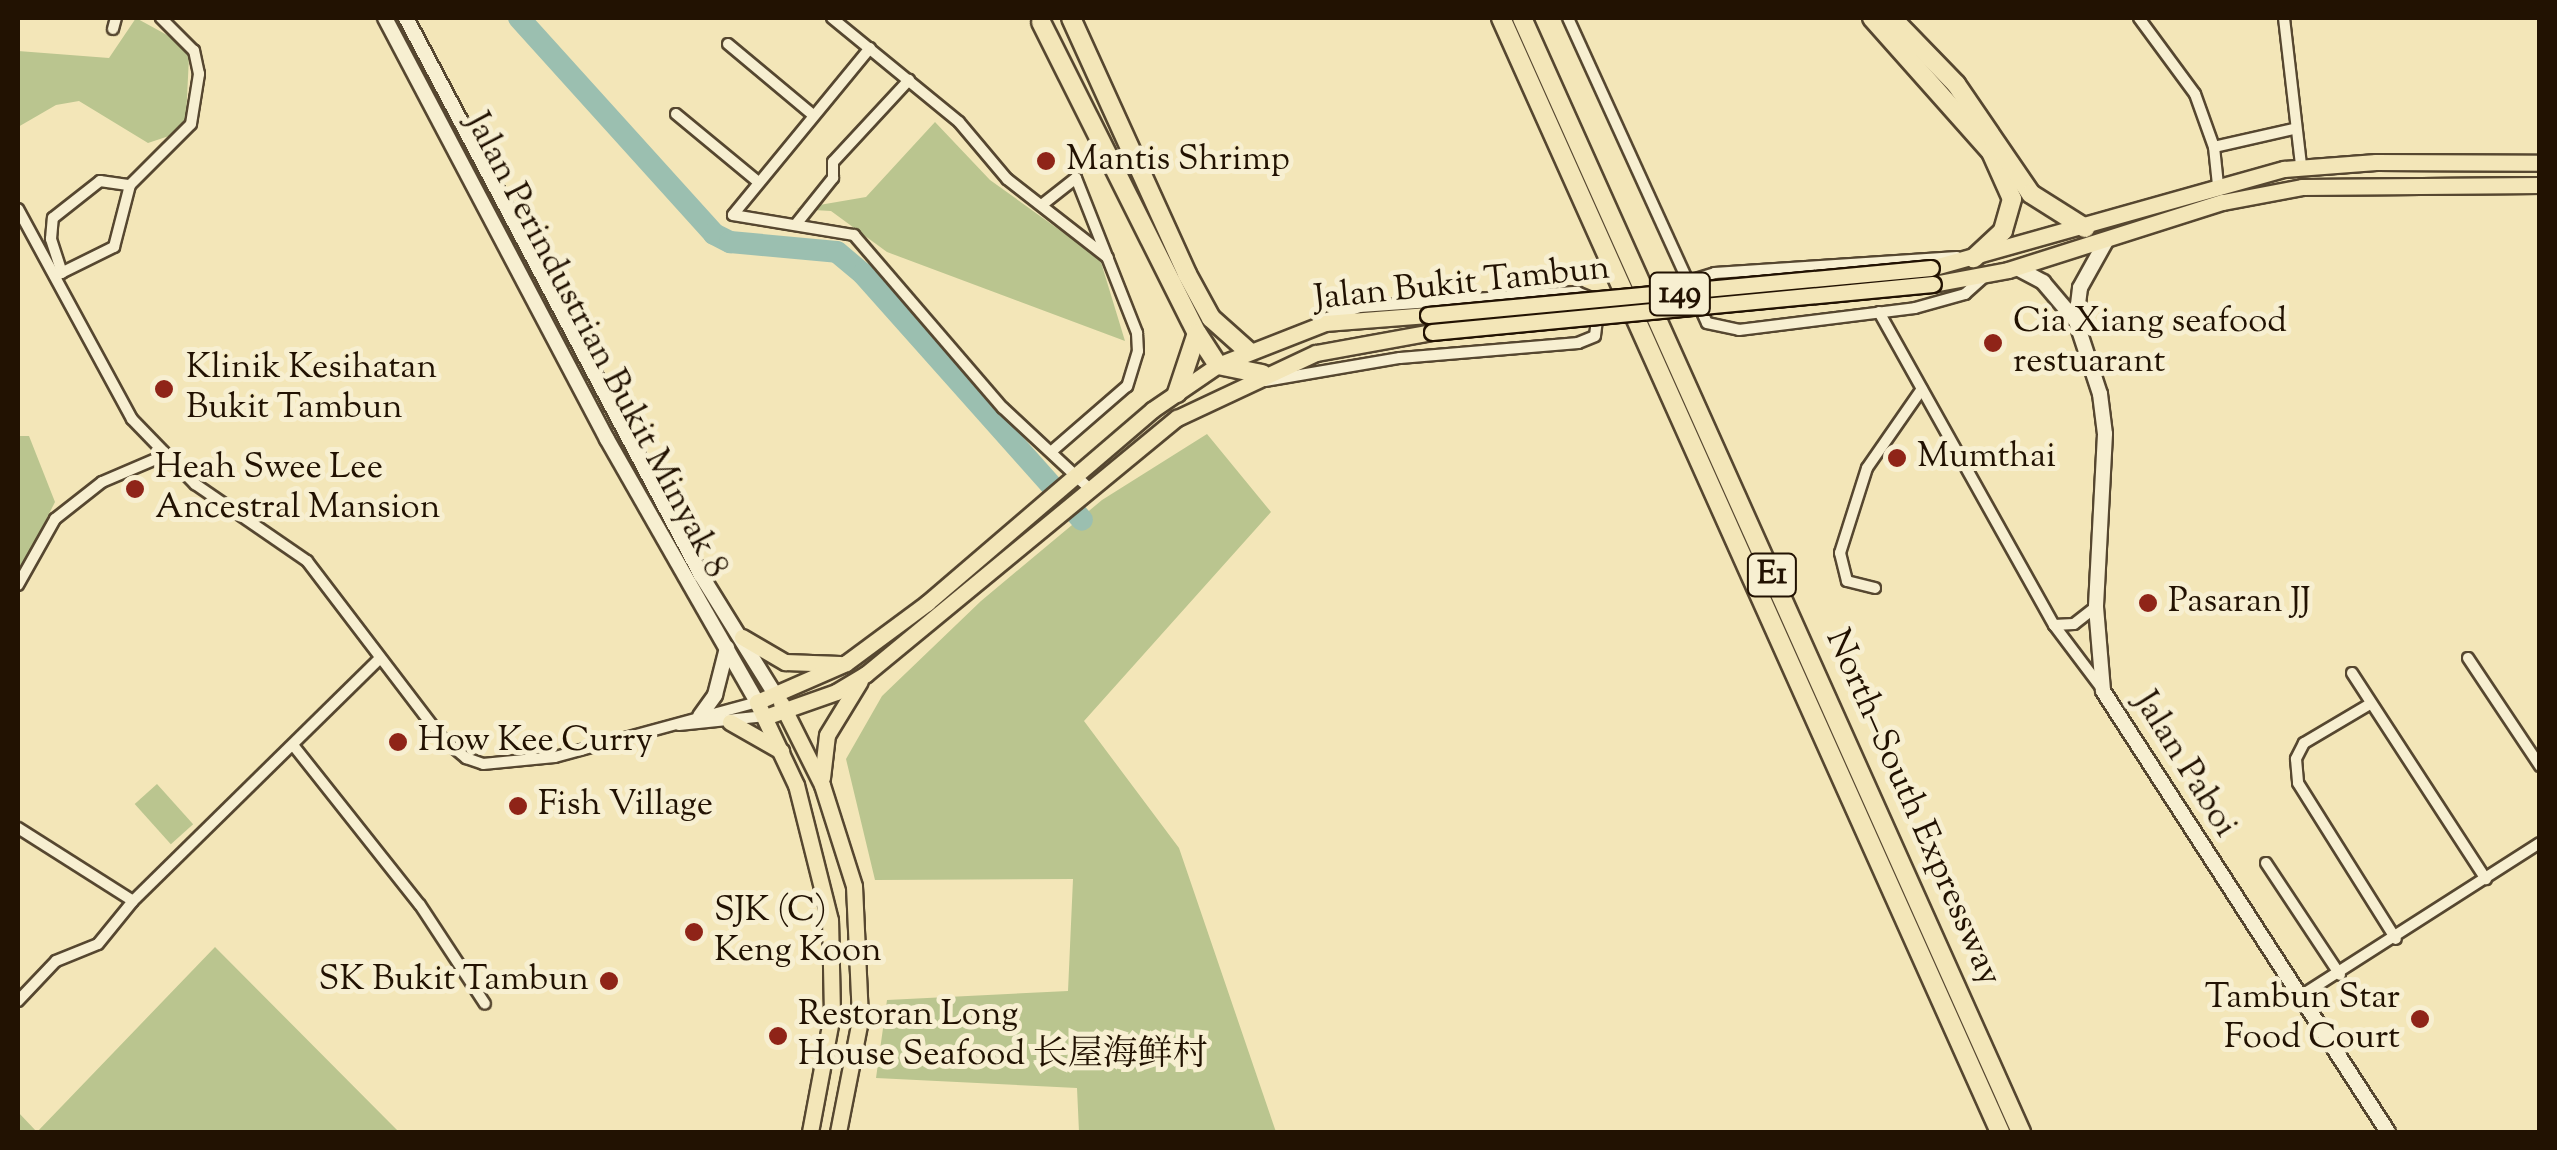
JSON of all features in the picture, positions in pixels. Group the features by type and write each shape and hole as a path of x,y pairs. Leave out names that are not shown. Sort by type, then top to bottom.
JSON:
{"highway":[{"path":"1071,18 1187,274 1211,318 1248,351"},
{"name":"North–South Expressway","path":"1501,18 2000,1132"},
{"name":"North–South Expressway","path":"1522,18 2021,1132"},
{"path":"1872,18 1991,152 2012,199 2002,231 1974,258"},
{"path":"1892,18 1965,96 2031,194 2085,228"},
{"path":"1042,22 1198,333 1218,365 1262,374"},
{"path":"1177,393 1198,333"}],"main road":[{"name":"Jalan Bukit Tambun","path":"768,716 866,674 1177,418 1262,374 1343,345 1932,276 1974,258 2085,228 2218,184 2301,166 2540,162"},
{"name":"Jalan Bukit Tambun","path":"757,702 846,663 1177,393 1218,365 1290,335 1338,321 1932,276 1986,276 2223,202 2338,182 2540,185"},
{"path":"734,641 785,662 846,663"},
{"path":"822,785 828,735 866,674"},
{"path":"776,696 822,785 854,886 860,934 860,1020 838,1132"},
{"path":"757,702 768,716 784,753 830,920 832,1014 810,1132"},
{"path":"730,722 784,753"}],"street":[{"path":"130,185 100,180 53,218 51,240 59,274 114,247 130,185 184,136 195,104 194,51 160,18"},
{"name":"Jalan Perindustrian Bukit Minyak 8","path":"384,18 607,439 734,641 776,696"},
{"name":"Jalan Perindustrian Bukit Minyak 8","path":"406,18 701,575 734,641 757,702"},
{"path":"832,18 959,122 1007,179 1108,258"},
{"path":"1568,18 1706,323 1716,330 1879,312 1965,294 1986,276"},
{"path":"2139,18 2195,94 2214,146 2218,184"},
{"path":"2284,18 2301,166"},
{"path":"728,44 813,116"},
{"path":"870,48 757,180 733,215 797,222 854,236 1015,420 1053,450 1086,493"},
{"path":"797,222 833,178 833,162 909,80"},
{"path":"676,114 757,180"},
{"path":"2214,146 2294,129"},
{"path":"1043,204 1076,178 1137,332 1135,373 1053,450"},
{"name":"Jalan Bukit Tambun","path":"18,210 59,274 109,385 163,456 307,561 450,747 483,764 555,757 757,702"},
{"path":"2076,322 2080,288 2106,240"},
{"path":"1688,281 1715,272 1974,258"},
{"name":"Jalan Paboi","path":"2017,268 2042,282 2076,322 2100,394 2105,434 2096,607 2104,691 2388,1132"},
{"path":"1241,385 1400,358 1578,344 1595,336 1599,319 1597,302 1577,292 1347,308 1290,335"},
{"path":"1879,312 2054,625 2104,691"},
{"path":"1876,588 1846,582 1840,553 1872,458 1922,389"},
{"path":"18,585 54,519 102,482 163,456"},
{"path":"2054,625 2074,624 2096,607"},
{"path":"700,716 715,695 734,641"},
{"path":"2468,658 2540,766"},
{"path":"18,1001 56,961 98,944 132,901 379,659"},
{"path":"2352,673 2486,880"},
{"path":"2370,704 2304,743 2296,759 2298,783 2396,939"},
{"name":"Jalan Bukit Tambun","path":"678,725 768,716"},
{"path":"294,745 420,905 485,1004"},
{"path":"18,828 132,901"},
{"path":"2299,998 2340,976 2540,843"},
{"path":"2266,863 2340,976"}],"green space":[{"path":"136,18 178,41 189,57 186,118 175,134 148,143 79,101 56,105 18,127 18,51 109,58"},
{"path":"935,122 990,180 1100,259 1125,341 887,252 831,211 796,209 866,197"},
{"path":"1207,434 1271,512 1084,721 1179,848 1276,1132 1079,1132 1077,1088 876,1078 887,1000 1068,991 1073,879 875,880 846,759 882,696 981,601 1102,500"},
{"path":"18,436 29,436 55,502 18,575"},
{"path":"157,784 193,824 171,844 135,804"},
{"path":"215,947 399,1132 37,1132"},
{"path":"18,1112 37,1132 18,1132"}],"waterway":[{"path":"519,18 714,234 730,242 837,252 863,274 1082,520"}],"place":[{"name":"Mantis Shrimp","path":"1046,161"},
{"name":"Cia Xiang seafood restuarant","path":"1993,343"},
{"name":"Klinik Kesihatan Bukit Tambun","path":"164,389"},
{"name":"Mumthai","path":"1897,458"},
{"name":"Heah Swee Lee Ancestral Mansion","path":"135,489"},
{"name":"Pasaran JJ","path":"2148,603"},
{"name":"How Kee Curry","path":"398,742"},
{"name":"Fish Village","path":"518,806"},
{"name":"SJK (C) Keng Koon","path":"694,932"},
{"name":"SK Bukit Tambun","path":"609,981"},
{"name":"Tambun Star Food Court","path":"2420,1019"},
{"name":"Restoran Long House Seafood 长屋海鲜村","path":"778,1036"}]}
